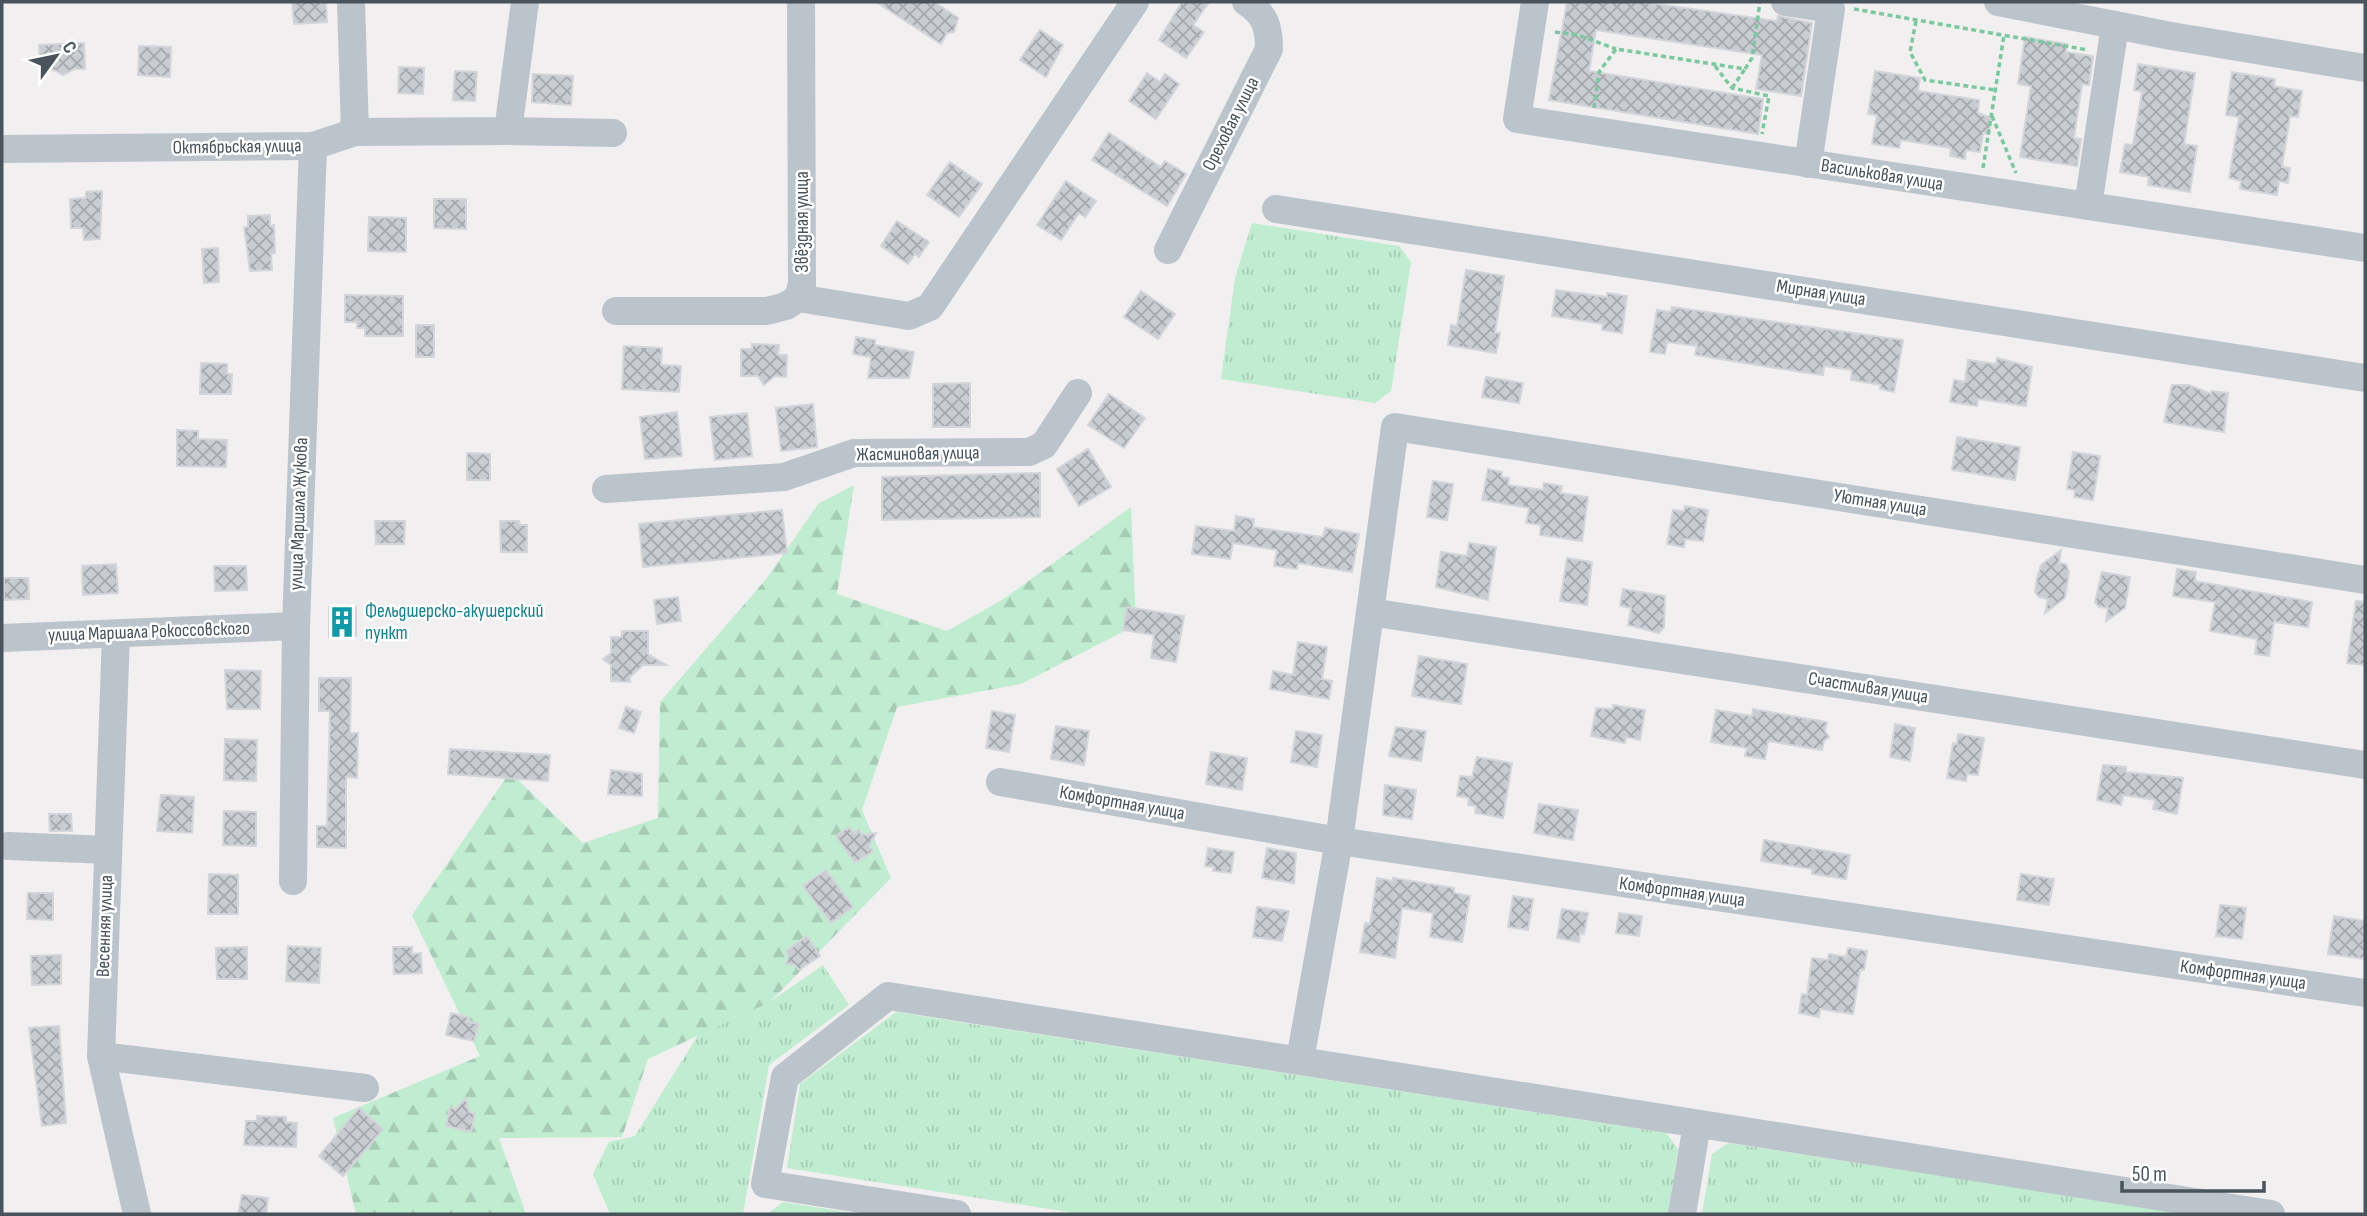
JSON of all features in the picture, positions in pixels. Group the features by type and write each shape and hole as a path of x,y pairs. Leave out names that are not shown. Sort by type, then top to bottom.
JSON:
{"street":[{"path":"351,2 355,132"},
{"path":"525,2 508,131 613,134"},
{"name":"Звёздная улица","path":"616,311 767,311 786,306 798,298 802,284 801,2"},
{"path":"798,298 909,316 930,307 1135,2"},
{"name":"Ореховая улица","path":"1168,250 1269,48 1269,26 1255,8 1246,2"},
{"name":"Васильковая улица","path":"1535,2 1517,119 2365,248"},
{"path":"1785,2 1831,9 1808,164"},
{"path":"1998,2 2365,68"},
{"path":"2088,206 2115,25"},
{"name":"Октябрьская улица","path":"2,149 313,146 355,132 508,131"},
{"name":"улица Маршала Жукова","path":"293,881 296,626 313,146"},
{"name":"Мирная улица","path":"1276,209 2365,378"},
{"name":"Жасминовая улица","path":"606,489 784,477 854,453 1030,452 1044,445 1078,393"},
{"name":"Уютная улица","path":"1370,612 1395,427 2365,580"},
{"path":"1300,1060 1339,841 1370,612"},
{"name":"Счастливая улица","path":"1370,612 2365,765"},
{"name":"улица Маршала Рокоссовского","path":"2,638 296,626"},
{"name":"Весенняя улица","path":"116,634 101,1056 137,1214"},
{"name":"Комфортная улица","path":"1000,782 1339,841 2365,993"},
{"path":"8,846 108,850"},
{"path":"957,1214 765,1184 785,1077 888,996 2271,1214"},
{"path":"101,1056 365,1087"},
{"path":"1682,1214 1698,1124"}],"path":[{"path":"1732,88 1752,58 1760,2"},
{"path":"1847,8 2110,54"},
{"path":"1916,20 1910,52 1925,80 1995,90"},
{"path":"1531,30 1578,35 1616,49 1745,69"},
{"path":"1979,190 2004,35"},
{"path":"1590,131 1599,72 1616,49"},
{"path":"1714,64 1732,88 1769,96 1761,137 1778,139 1775,159"},
{"path":"1992,114 2025,197"}],"green space":[{"path":"1252,223 1399,246 1411,262 1391,391 1375,403 1221,379 1235,278"},
{"path":"854,485 837,594 947,631 1002,600 1131,507 1136,625 1021,684 897,707 862,810 891,878 770,1002 648,1059 622,1137 499,1138 526,1214 356,1214 333,1118 480,1056 412,915 510,772 583,843 658,818 660,702 767,578 818,504"},
{"path":"823,965 849,1005 769,1065 743,1214 610,1214 593,1174 609,1142 635,1136 713,1011 771,1001"},
{"path":"896,1012 1666,1133 1678,1149 1668,1214 1081,1214 787,1168 800,1084"},
{"path":"1728,1143 2187,1214 1702,1214 1712,1154"},
{"path":"783,1202 853,1213 859,1214 767,1214"}],"building":[{"path":"292,2 326,2 327,22 294,24"},
{"path":"876,2 934,2 958,18 954,32 947,33 941,44"},
{"path":"1182,2 1209,2 1193,25 1204,32 1186,58 1159,40"},
{"path":"1567,2 1642,2 1777,21 1778,16 1812,23 1801,96 1756,89 1762,55 1596,30 1589,71 1763,99 1758,134 1549,100"},
{"path":"1040,30 1063,45 1046,77 1020,60"},
{"path":"2025,37 2067,44 2066,52 2093,56 2089,85 2082,84 2074,138 2081,139 2077,166 2020,157 2031,86 2018,84"},
{"path":"84,43 85,69 74,69 63,75 54,70 40,71 39,45"},
{"path":"139,46 171,47 170,77 138,75"},
{"path":"2138,64 2195,73 2184,144 2197,146 2190,192 2148,185 2149,177 2120,172 2125,144 2133,145 2142,92 2134,90"},
{"path":"399,67 424,68 423,94 398,93"},
{"path":"455,71 477,72 475,101 453,100"},
{"path":"1875,71 1920,78 1918,91 1979,100 1978,113 1991,118 1989,134 1983,133 1980,152 1966,150 1965,159 1950,156 1951,148 1901,140 1899,148 1872,144 1877,115 1868,114"},
{"path":"2232,72 2275,79 2274,86 2302,91 2298,117 2290,116 2282,167 2290,168 2288,183 2279,181 2277,195 2240,189 2241,181 2229,178 2239,117 2226,115"},
{"path":"1147,73 1160,82 1165,74 1179,84 1156,119 1129,101"},
{"path":"533,74 573,76 571,105 532,102"},
{"path":"1109,133 1161,167 1165,161 1186,174 1167,206 1092,160"},
{"path":"950,162 982,184 959,217 927,195"},
{"path":"1066,181 1096,201 1085,217 1079,213 1061,240 1037,225"},
{"path":"102,191 100,239 84,240 83,228 71,228 70,199 86,198 86,192"},
{"path":"434,199 466,199 466,229 434,228"},
{"path":"270,215 270,226 274,225 275,253 271,253 272,270 250,271 244,227 248,227 248,216"},
{"path":"369,217 406,218 406,252 368,251"},
{"path":"897,221 929,242 919,257 915,254 908,264 881,246"},
{"path":"218,248 219,282 204,283 202,249"},
{"path":"1466,270 1504,276 1495,333 1500,333 1496,353 1448,345 1451,325 1457,326"},
{"path":"1556,290 1607,297 1607,293 1627,296 1622,333 1602,330 1603,324 1552,316"},
{"path":"1141,291 1175,314 1158,339 1124,317"},
{"path":"345,295 403,296 403,336 365,336 365,328 357,328 357,322 345,322"},
{"path":"1672,307 1903,340 1894,392 1880,389 1881,385 1851,380 1852,370 1824,366 1823,375 1801,372 1695,355 1697,346 1667,342 1665,354 1650,352 1657,310 1671,312"},
{"path":"416,325 434,325 434,357 416,357"},
{"path":"856,337 875,340 875,345 914,352 909,378 868,378 871,357 853,354"},
{"path":"752,344 779,345 778,355 787,355 786,377 775,376 764,385 758,376 741,376 741,349 752,349"},
{"path":"624,346 662,348 661,365 681,366 679,392 622,389"},
{"path":"1997,358 2032,367 2026,406 1978,399 1977,406 1950,402 1954,380 1965,382 1968,360 1996,364"},
{"path":"201,363 227,364 227,374 232,374 231,394 200,394"},
{"path":"1486,377 1523,383 1519,403 1482,397"},
{"path":"970,383 970,427 933,427 933,384"},
{"path":"2172,385 2189,385 2211,394 2211,391 2228,393 2224,432 2164,422"},
{"path":"1109,394 1145,418 1124,448 1088,425"},
{"path":"813,404 817,447 781,451 776,408"},
{"path":"677,412 682,456 645,459 640,417"},
{"path":"747,413 752,456 715,460 710,417"},
{"path":"177,430 198,431 198,439 227,440 226,467 177,466"},
{"path":"1957,437 2020,447 2015,480 1952,470"},
{"path":"1088,449 1111,487 1079,506 1057,469"},
{"path":"2073,452 2100,456 2093,500 2074,497 2075,490 2067,489"},
{"path":"467,453 490,454 490,480 467,480"},
{"path":"1488,469 1502,472 1502,477 1509,478 1508,485 1543,490 1544,483 1562,486 1561,493 1588,497 1582,541 1540,535 1541,525 1526,523 1529,508 1482,500"},
{"path":"1040,473 1040,517 882,520 882,477"},
{"path":"1433,481 1453,484 1447,520 1427,517"},
{"path":"1685,506 1708,510 1703,541 1685,539 1684,547 1667,544 1673,510 1684,511"},
{"path":"782,510 787,553 643,567 639,524"},
{"path":"1236,516 1254,519 1253,527 1323,537 1325,528 1359,534 1352,572 1298,563 1297,569 1274,566 1277,550 1233,543 1230,559 1192,554 1196,526 1234,531"},
{"path":"375,521 405,521 404,544 376,544"},
{"path":"500,521 519,521 520,525 527,525 527,552 501,552"},
{"path":"1469,543 1496,547 1488,600 1436,587 1441,552 1467,556"},
{"path":"2061,550 2059,563 2066,564 2069,572 2065,598 2045,613 2048,599 2039,597 2035,592 2037,578 2041,565"},
{"path":"1567,558 1592,562 1587,605 1560,601"},
{"path":"116,564 118,593 83,595 82,566"},
{"path":"214,566 246,566 247,590 215,591"},
{"path":"2177,569 2196,572 2195,581 2312,602 2308,627 2274,622 2269,656 2255,654 2257,639 2210,631 2215,602 2173,596"},
{"path":"2102,572 2130,577 2125,608 2106,621 2108,608 2099,607 2095,602"},
{"path":"4,578 28,578 29,599 4,600"},
{"path":"1623,589 1665,596 1664,627 1659,633 1628,625 1631,608 1620,606"},
{"path":"678,597 681,621 657,624 654,600"},
{"path":"2356,601 2365,602 2365,665 2347,663"},
{"name":"Фельдшерско-акушерский пункт","path":"329,607 356,607 356,636 329,637"},
{"path":"1127,607 1184,616 1176,662 1151,658 1154,635 1123,630"},
{"path":"622,631 648,631 648,654 666,665 643,665 630,677 630,682 611,681 611,665 603,659 611,653 611,637 622,637"},
{"path":"1298,642 1327,647 1322,679 1332,681 1329,699 1270,689 1273,671 1293,675"},
{"path":"1419,656 1467,664 1461,704 1412,696"},
{"path":"225,670 261,671 260,709 227,709"},
{"path":"319,678 351,678 350,733 358,733 357,778 346,777 346,848 317,847 317,826 327,826 330,711 319,711"},
{"path":"1613,705 1645,710 1640,740 1626,737 1625,743 1591,736 1596,708 1613,709"},
{"path":"626,707 641,712 634,733 619,728"},
{"path":"1753,709 1827,722 1825,731 1829,737 1824,741 1822,750 1768,741 1765,759 1745,756 1747,748 1711,742 1716,710 1752,716"},
{"path":"992,711 1015,715 1009,752 986,748"},
{"path":"1895,724 1915,728 1910,761 1890,757"},
{"path":"1056,726 1089,731 1084,765 1051,759"},
{"path":"1396,727 1426,731 1421,761 1389,756"},
{"path":"1296,731 1322,735 1317,767 1291,762"},
{"path":"1958,734 1984,738 1978,775 1967,774 1966,781 1947,778 1953,743 1957,744"},
{"path":"225,739 257,740 256,781 224,780"},
{"path":"450,749 550,755 548,781 448,774"},
{"path":"1211,752 1247,758 1242,790 1206,784"},
{"path":"1477,757 1512,763 1503,818 1475,813 1476,806 1468,805 1469,798 1457,796 1460,776 1472,777"},
{"path":"2103,765 2126,767 2126,772 2183,778 2177,814 2153,809 2155,800 2123,795 2121,805 2097,800"},
{"path":"611,770 642,774 642,796 608,794"},
{"path":"1385,785 1416,790 1412,819 1383,815"},
{"path":"161,795 194,797 192,833 157,831"},
{"path":"1539,804 1578,810 1573,840 1534,833"},
{"path":"224,811 256,812 256,846 223,845"},
{"path":"49,814 71,814 72,831 50,831"},
{"path":"849,827 854,833 859,830 862,835 876,833 869,846 873,851 855,863 836,836"},
{"path":"1764,840 1850,855 1846,879 1812,874 1812,869 1761,861"},
{"path":"1208,848 1234,852 1231,873 1213,871 1214,867 1205,866"},
{"path":"1267,848 1296,853 1294,883 1262,878"},
{"path":"826,870 853,907 831,923 803,886"},
{"path":"209,874 238,875 238,914 208,914"},
{"path":"2021,874 2054,879 2049,905 2017,900"},
{"path":"1377,878 1454,888 1454,893 1470,896 1462,942 1430,937 1433,913 1402,908 1395,958 1360,952 1365,923 1370,924"},
{"path":"28,893 53,893 53,920 27,919"},
{"path":"1513,896 1533,899 1528,930 1508,927"},
{"path":"2220,905 2246,908 2242,939 2216,936"},
{"path":"1257,907 1289,911 1282,941 1253,937"},
{"path":"1562,909 1588,913 1584,934 1580,933 1579,942 1557,938"},
{"path":"1619,913 1642,916 1639,936 1616,933"},
{"path":"2334,916 2365,921 2365,959 2328,954"},
{"path":"807,936 820,956 799,970 795,965 786,964 789,956 786,951"},
{"path":"288,946 321,948 319,983 286,981"},
{"path":"247,947 247,979 217,979 216,948"},
{"path":"393,947 412,947 412,954 421,953 422,973 394,974"},
{"path":"1848,948 1867,951 1864,970 1860,970 1853,1014 1820,1009 1819,1017 1799,1013 1802,994 1807,995 1812,958 1828,960 1829,954 1846,957"},
{"path":"61,955 61,984 32,985 31,956"},
{"path":"451,1013 468,1017 467,1021 479,1024 474,1041 446,1035"},
{"path":"59,1026 66,1123 42,1126 29,1028"},
{"path":"466,1098 469,1112 475,1113 471,1132 446,1126 450,1107 456,1109"},
{"path":"359,1108 383,1129 343,1176 319,1156"},
{"path":"257,1116 286,1117 286,1122 297,1123 296,1147 244,1145 246,1121 257,1121"},
{"path":"242,1195 268,1198 266,1214 238,1214"}],"place":[{"name":"Фельдшерско-акушерский пункт","path":"342,622"}]}
